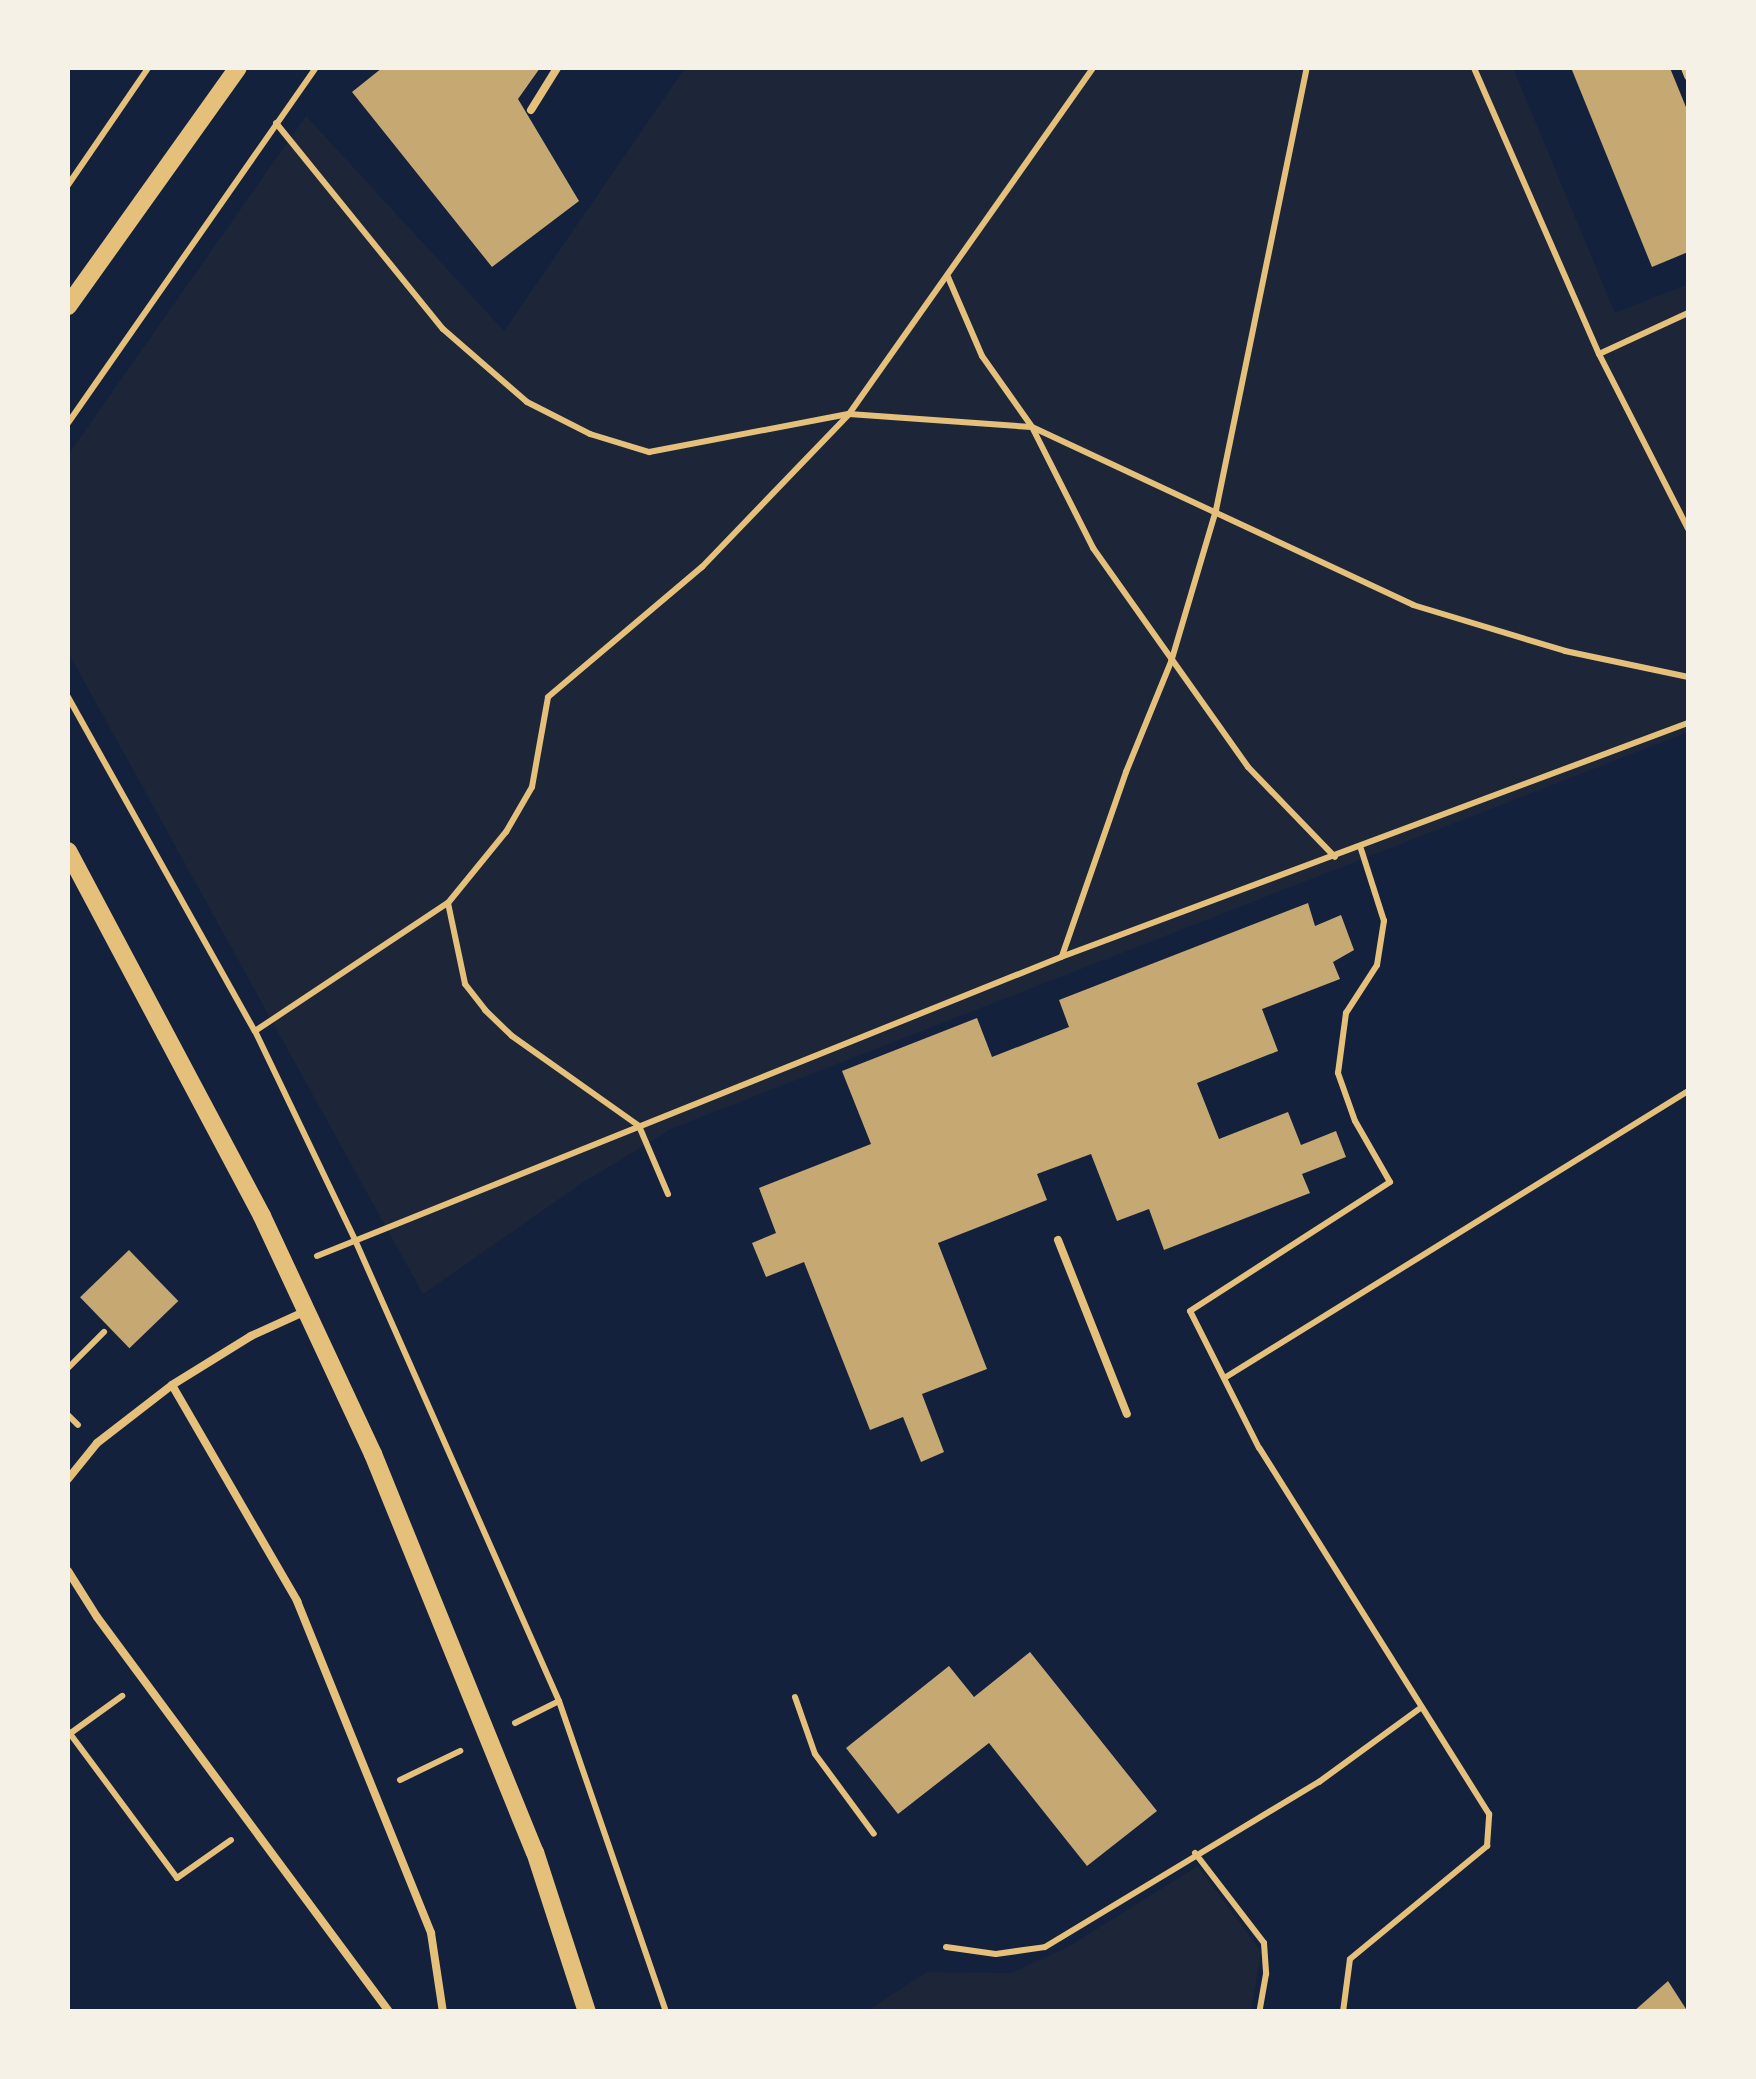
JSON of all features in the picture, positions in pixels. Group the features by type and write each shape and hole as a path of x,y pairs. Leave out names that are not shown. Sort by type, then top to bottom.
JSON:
{"street":[{"path":"68,306 238,68"},
{"path":"68,851 288,1268 373,1454 535,1852 587,2012"}],"lane":[{"path":"531,110 557,68"},
{"path":"1685,68 1688,76"},
{"path":"1058,1240 1127,1414"},
{"path":"68,1479 97,1443 172,1385 250,1336 306,1311"},
{"path":"172,1385 297,1601 431,1933 443,2012"},
{"path":"68,1570 144,1680 389,2012"}],"path":[{"path":"68,186 148,68"},
{"path":"68,422 316,68"},
{"path":"255,1031 448,902 506,832 532,787 548,697 702,567 849,414 1092,68"},
{"path":"1062,957 1126,772 1171,662 1216,510 1307,68"},
{"path":"1474,68 1599,354 1688,529"},
{"path":"276,123 443,330 527,402 590,434 649,452 849,414 1032,426 1413,605 1565,651 1688,677"},
{"path":"948,276 982,356 1032,426 1093,548 1248,767 1335,857"},
{"path":"1599,354 1688,313"},
{"path":"68,698 255,1031 355,1240 560,1701 666,2012"},
{"path":"288,1268 1062,957 1688,723"},
{"path":"1343,2012 1350,1959 1486,1846 1489,1814 1259,1448 1226,1377 1207,1352 1190,1311 1390,1182 1356,1122 1338,1073 1346,1014 1377,965 1384,921 1361,848"},
{"path":"448,902 466,984 485,1010 512,1036 639,1126 668,1194"},
{"path":"1226,1377 1688,1090"},
{"path":"68,1368 104,1332"},
{"path":"144,1680 68,1733 177,1878 252,1826"},
{"path":"795,1697 815,1754 874,1834"},
{"path":"509,1726 560,1701"},
{"path":"946,1947 996,1954 1044,1947 1319,1782 1422,1707"},
{"path":"376,1792 463,1749"},
{"path":"1195,1853 1264,1943 1266,1974 1259,2012"}],"shaded area":[{"path":"685,68 1513,68 1615,313 1688,284 1688,732 673,1128 582,1183 423,1294 68,652 68,455 306,116 504,331"},
{"path":"1198,1866 1261,1952 1251,2011 867,2011 927,1972 1011,1973 1068,1947"}],"building":[{"path":"382,68 540,68 518,99 579,201 492,267 352,92"},
{"path":"1670,68 1688,112 1688,252 1652,267 1572,70"},
{"path":"1308,903 1315,926 1341,915 1354,950 1333,962 1340,979 1262,1009 1278,1051 1197,1083 1219,1139 1288,1112 1301,1145 1336,1131 1346,1157 1302,1174 1310,1193 1164,1250 1149,1209 1117,1221 1091,1154 1037,1174 1047,1200 938,1243 987,1369 922,1394 944,1452 921,1462 903,1417 870,1430 804,1262 766,1277 752,1243 776,1233 759,1188 871,1144 842,1071 977,1018 992,1057 1069,1027 1059,1000"},
{"path":"129,1250 178,1301 129,1348 80,1297"},
{"path":"1030,1652 1157,1811 1087,1866 989,1743 898,1814 846,1748 949,1666 974,1697"},
{"path":"1668,1981 1688,2012 1633,2012"}]}
